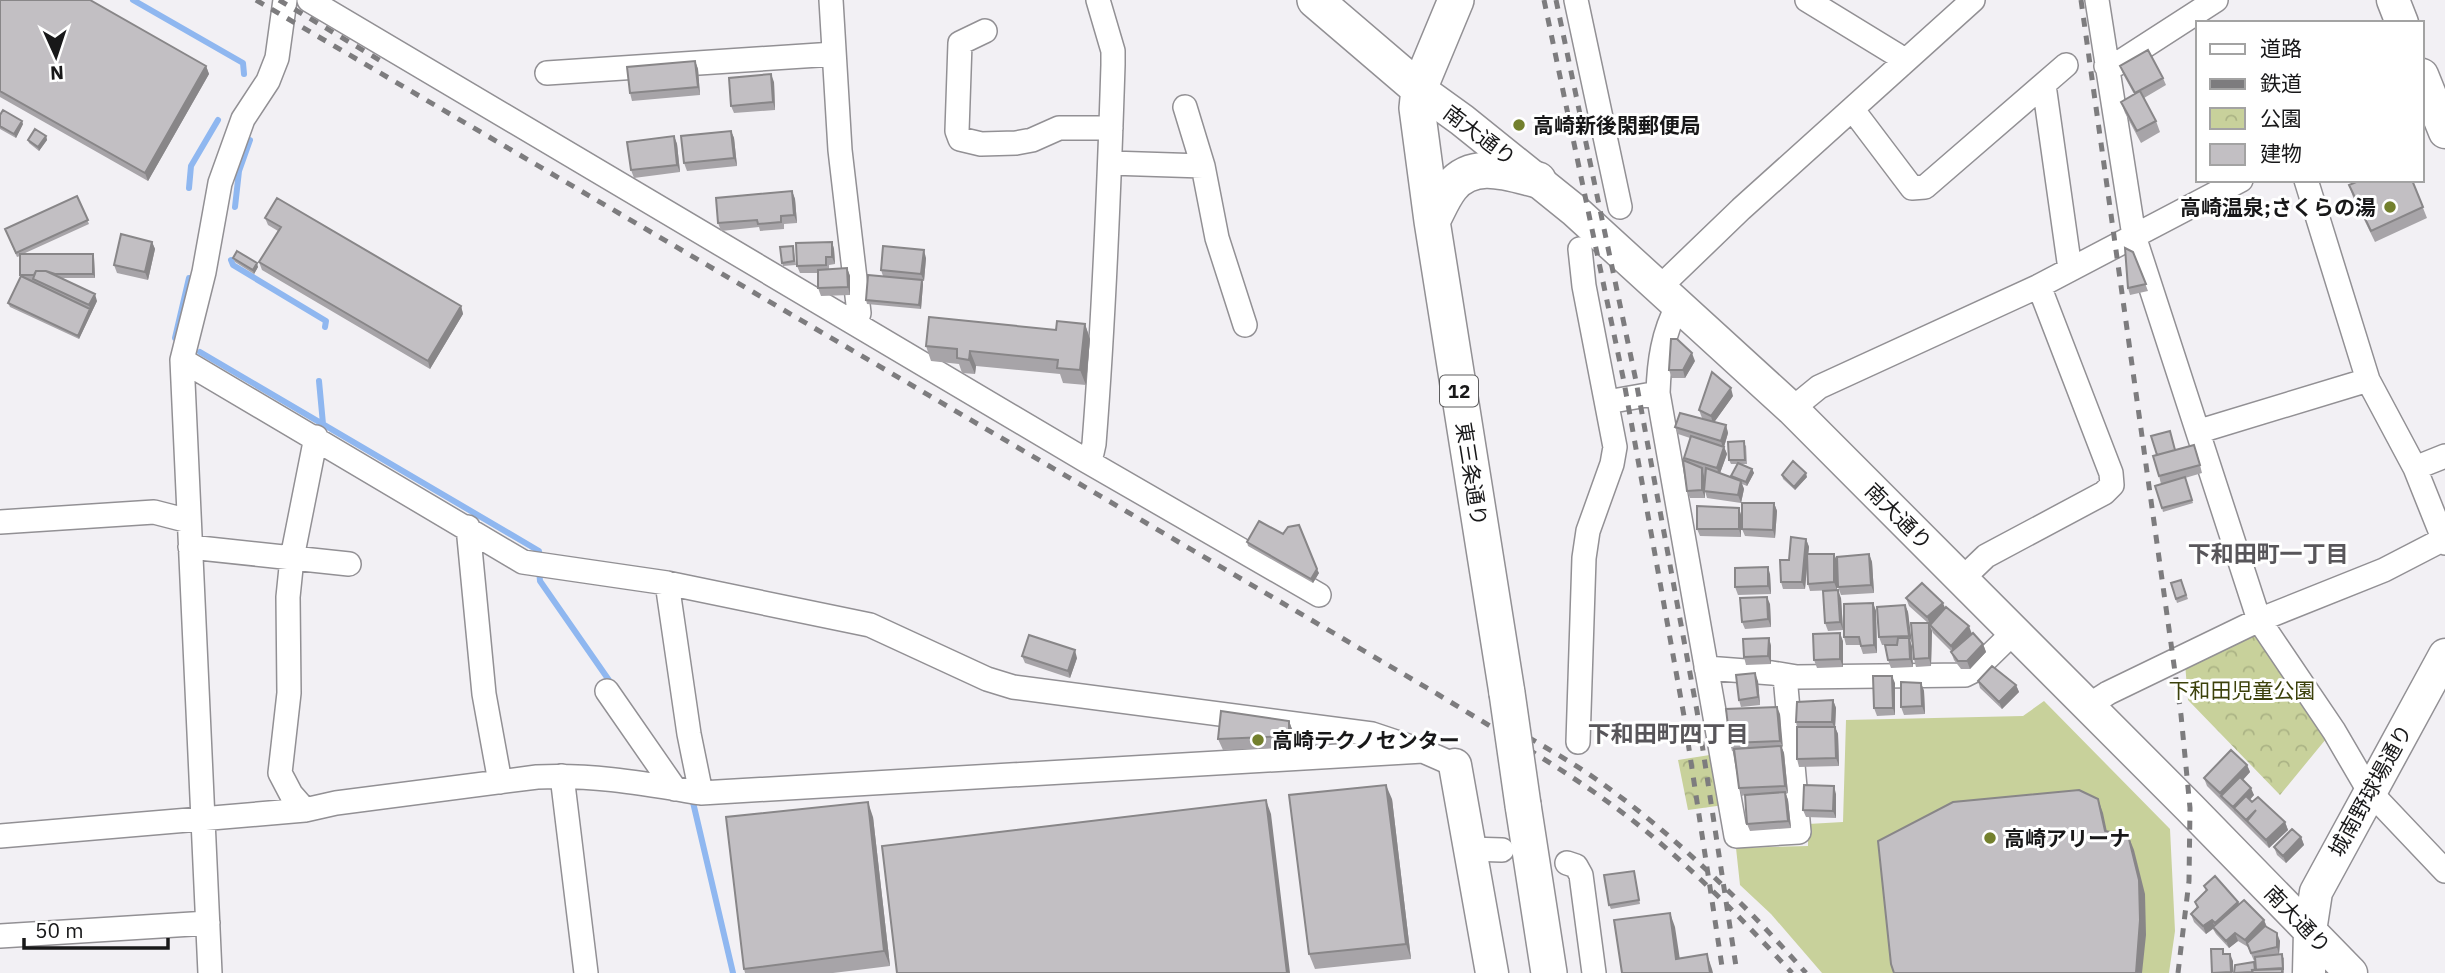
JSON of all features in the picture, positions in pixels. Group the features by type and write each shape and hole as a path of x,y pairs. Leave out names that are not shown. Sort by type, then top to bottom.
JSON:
{"main road":[{"path":"1315,0 1419,89 1456,0"},
{"path":"2393,0 2401,21"},
{"path":"2430,87 2445,132"},
{"name":"南大通り","path":"1419,89 1538,180 1792,409 2351,973"},
{"name":"東三条通り","path":"1419,89 1417,108 1432,221 1549,973"},
{"path":"1432,221 1452,186 1473,172 1496,170 1538,180"},
{"name":"城南野球場通り","path":"2309,973 2309,931 2316,892 2445,655"},
{"path":"1455,765 1492,973"}],"street":[{"path":"210,973 183,360 204,272 220,183 243,119 268,81 278,58 285,0"},
{"path":"309,0 1085,460 1319,595"},
{"path":"831,0 840,150 859,313 856,323"},
{"path":"1085,460 1092,453 1094,444 1107,269 1111,128 1113,51 1098,0"},
{"path":"1576,0 1620,206"},
{"path":"1807,0 1896,55 1901,65"},
{"path":"1785,676 1799,832 1736,836 1658,393 1661,348 1668,325 1669,296 1741,209 1973,0"},
{"path":"2097,0 2134,236 2200,431 2259,620 2333,731 2369,791 2445,872"},
{"path":"2106,66 2117,64 2216,0"},
{"path":"985,31 960,43 957,131 960,139 981,144 1016,143 1032,140 1059,128 1111,128"},
{"path":"547,73 834,54"},
{"path":"1853,110 1912,188 1925,187 2066,65"},
{"path":"2044,85 2070,269"},
{"path":"1185,107 1203,166 1217,238 1245,325"},
{"path":"1110,163 1203,166"},
{"path":"1792,409 1819,387 2039,286 2237,182"},
{"path":"2088,706 2259,620 2384,570 2444,541 2415,468 2368,380 2307,182"},
{"path":"1578,742 1584,558 1588,531 1612,464 1615,447 1584,286 1580,249"},
{"path":"1962,579 1986,556 2104,493 2112,485 2111,473 2039,286"},
{"path":"183,360 523,562 667,583 870,625 987,679 1013,687 1372,734 1455,765"},
{"path":"2200,431 2368,380"},
{"path":"1607,402 1658,393"},
{"path":"306,810 291,794 280,773 289,694 288,597 292,558 316,437"},
{"path":"2415,468 2445,456"},
{"path":"0,522 154,512 189,521"},
{"path":"468,527 484,694 500,782"},
{"path":"190,547 349,564"},
{"path":"667,583 689,734 701,793"},
{"path":"1706,667 1785,676 1965,675 1975,670 2014,632"},
{"path":"607,691 675,789"},
{"path":"0,836 306,810 336,803 562,776 615,779 701,793 1423,751"},
{"path":"562,776 586,973"},
{"path":"1469,849 1502,850"},
{"path":"1567,863 1576,866 1581,875 1594,973"},
{"path":"0,936 208,923"}],"green space":[{"name":"下和田児童公園","path":"2261,631 2326,739 2280,795 2188,700 2185,663"},
{"name":"高崎アリーナ","path":"2044,701 2170,829 2175,931 2169,973 1822,973 1771,914 1740,885 1736,848 1808,846 1808,824 1843,822 1846,720 2023,716"},
{"path":"1716,754 1724,805 1688,810 1678,760"}],"building":[{"path":"0,0 90,0 206,66 145,173 0,91"},
{"path":"2148,50 2163,78 2135,93 2120,66"},
{"path":"695,61 698,87 630,93 627,67"},
{"path":"771,74 773,102 731,106 729,78"},
{"path":"2140,91 2156,121 2137,131 2121,102"},
{"path":"3,110 22,121 14,134 0,126"},
{"path":"35,129 46,136 38,147 28,140"},
{"path":"731,131 734,158 684,163 681,136"},
{"path":"674,136 677,165 631,170 627,142"},
{"name":"高崎温泉;さくらの湯","path":"2356,182 2413,182 2423,207 2371,231 2349,185"},
{"path":"792,191 794,215 781,216 781,222 758,224 757,220 718,223 716,198"},
{"path":"77,196 88,220 16,253 5,229"},
{"path":"277,198 461,306 428,361 259,262 281,227 265,218"},
{"path":"121,234 152,242 145,272 114,265"},
{"path":"832,242 832,257 826,257 826,265 797,266 796,243"},
{"path":"793,246 794,261 782,263 780,247"},
{"path":"883,246 924,250 921,274 881,270"},
{"path":"2125,248 2133,252 2146,284 2128,288"},
{"path":"237,251 257,263 253,270 233,258"},
{"path":"20,254 93,254 93,274 36,271 34,275 20,275"},
{"path":"847,268 848,287 818,288 818,270"},
{"path":"36,271 46,271 95,294 89,305 33,279"},
{"path":"868,275 922,280 919,305 866,300"},
{"path":"21,276 90,309 78,336 8,303"},
{"path":"929,317 1056,330 1057,321 1085,324 1080,370 1057,368 1058,360 970,351 969,360 957,358 957,349 926,346"},
{"path":"1671,339 1677,339 1692,353 1683,370 1669,370"},
{"path":"1712,372 1731,388 1711,416 1699,410"},
{"path":"1680,413 1726,425 1721,441 1675,427"},
{"path":"2170,431 2175,450 2157,455 2151,436"},
{"path":"1691,436 1724,447 1717,468 1684,458"},
{"path":"1744,441 1745,460 1729,460 1728,442"},
{"path":"2194,445 2200,465 2159,476 2153,456"},
{"path":"1683,460 1702,468 1702,490 1687,491"},
{"path":"1793,461 1806,473 1794,487 1782,475"},
{"path":"1738,463 1752,469 1746,482 1731,476"},
{"path":"1706,468 1741,481 1738,495 1704,491"},
{"path":"2185,477 2192,500 2162,508 2155,486"},
{"path":"1742,503 1774,503 1773,530 1742,529"},
{"path":"1697,506 1739,508 1739,529 1697,529"},
{"path":"1259,521 1283,534 1288,527 1299,525 1317,569 1311,579 1247,542"},
{"path":"1791,537 1806,539 1802,582 1781,582 1780,560 1789,560"},
{"path":"1807,554 1834,554 1834,582 1808,584"},
{"path":"1869,554 1871,585 1838,587 1837,557"},
{"path":"1768,567 1768,586 1735,587 1735,568"},
{"path":"2181,580 2186,595 2176,599 2171,583"},
{"path":"1922,583 1943,603 1927,617 1906,598"},
{"path":"1838,590 1840,622 1825,623 1823,591"},
{"path":"1767,597 1768,619 1742,622 1740,598"},
{"path":"1873,603 1874,645 1861,646 1859,637 1844,637 1844,604"},
{"path":"1905,605 1909,636 1879,637 1877,607"},
{"path":"1946,607 1969,626 1951,646 1930,625"},
{"path":"1911,623 1929,623 1929,658 1914,659"},
{"path":"1840,633 1840,659 1814,660 1813,634"},
{"path":"1973,633 1983,644 1967,661 1958,661 1951,652"},
{"path":"1029,635 1075,650 1068,671 1022,656"},
{"path":"1769,638 1768,656 1744,657 1743,639"},
{"path":"1898,638 1909,638 1910,659 1888,660 1885,645 1897,645"},
{"path":"1992,666 2016,685 1999,702 1978,681"},
{"path":"1755,673 1758,697 1739,700 1736,675"},
{"path":"1873,676 1892,676 1893,708 1874,708"},
{"path":"1901,682 1921,683 1922,706 1901,707"},
{"path":"1833,700 1832,722 1796,722 1797,702"},
{"path":"1777,707 1780,741 1730,743 1726,709"},
{"path":"1221,711 1289,721 1289,736 1218,739"},
{"path":"1797,727 1835,727 1836,758 1797,759"},
{"path":"1781,746 1785,786 1739,788 1734,749"},
{"path":"2231,750 2247,765 2220,793 2204,778"},
{"path":"2240,777 2251,788 2233,807 2221,796"},
{"path":"1386,785 1406,944 1309,954 1289,795"},
{"path":"1804,785 1834,786 1833,811 1803,810"},
{"path":"2079,790 2098,799 2105,831 2128,835 2139,880 2140,920 2136,973 1894,973 1878,841 1953,802"},
{"path":"1785,792 1788,821 1747,824 1745,795"},
{"path":"2246,796 2252,802 2258,797 2285,822 2266,840 2247,821 2256,810 2246,820 2234,808"},
{"path":"1266,800 1287,973 897,973 882,846"},
{"path":"868,802 884,951 744,969 726,817"},
{"path":"2292,829 2301,837 2283,856 2274,847"},
{"path":"1634,871 1639,900 1609,905 1604,875"},
{"path":"2215,876 2238,902 2215,923 2212,920 2203,926 2191,914 2198,907 2195,902 2207,890 2204,886"},
{"path":"2244,900 2264,920 2245,940 2235,933 2226,941 2213,927"},
{"path":"1670,913 1676,959 1707,954 1710,973 1622,973 1614,920"},
{"path":"2265,926 2277,933 2277,947 2251,953 2247,943"},
{"path":"2211,949 2223,949 2223,954 2230,954 2231,972 2212,973"},
{"path":"2282,954 2283,969 2256,970 2255,957"},
{"path":"2254,962 2255,970 2252,972 2234,973 2235,965"},
{"path":"2282,968 2282,973 2253,973 2252,970"}],"waterway":[{"path":"133,0 243,63 244,74"},
{"path":"189,188 191,166 218,120"},
{"path":"235,207 239,171 250,140"},
{"path":"231,260 233,265 326,321 325,327"},
{"path":"175,338 189,278"},
{"path":"200,352 539,551 539,559"},
{"path":"319,381 323,424"},
{"path":"539,570 540,581 613,686"},
{"path":"692,798 733,973"}],"railway":[{"path":"256,0 1439,695 1545,760 1622,812 1665,847 1721,899 1792,973"},
{"path":"279,0 381,61"},
{"path":"1544,0 1624,382 1684,716 1723,973"},
{"path":"1556,0 1636,381 1697,711 1737,973"},
{"path":"2081,0 2181,715 2190,808 2189,881 2178,973"},
{"path":"1497,719 1593,777 1651,821 1731,894 1806,973"}],"place":[{"name":"高崎新後閑郵便局","path":"1519,125"},
{"name":"高崎温泉;さくらの湯","path":"2390,207"},
{"name":"高崎テクノセンター","path":"1258,740"},
{"name":"高崎アリーナ","path":"1990,838"}],"district":[{"name":"下和田町一丁目","path":"2268,553"},
{"name":"下和田町四丁目","path":"1668,733"}]}
